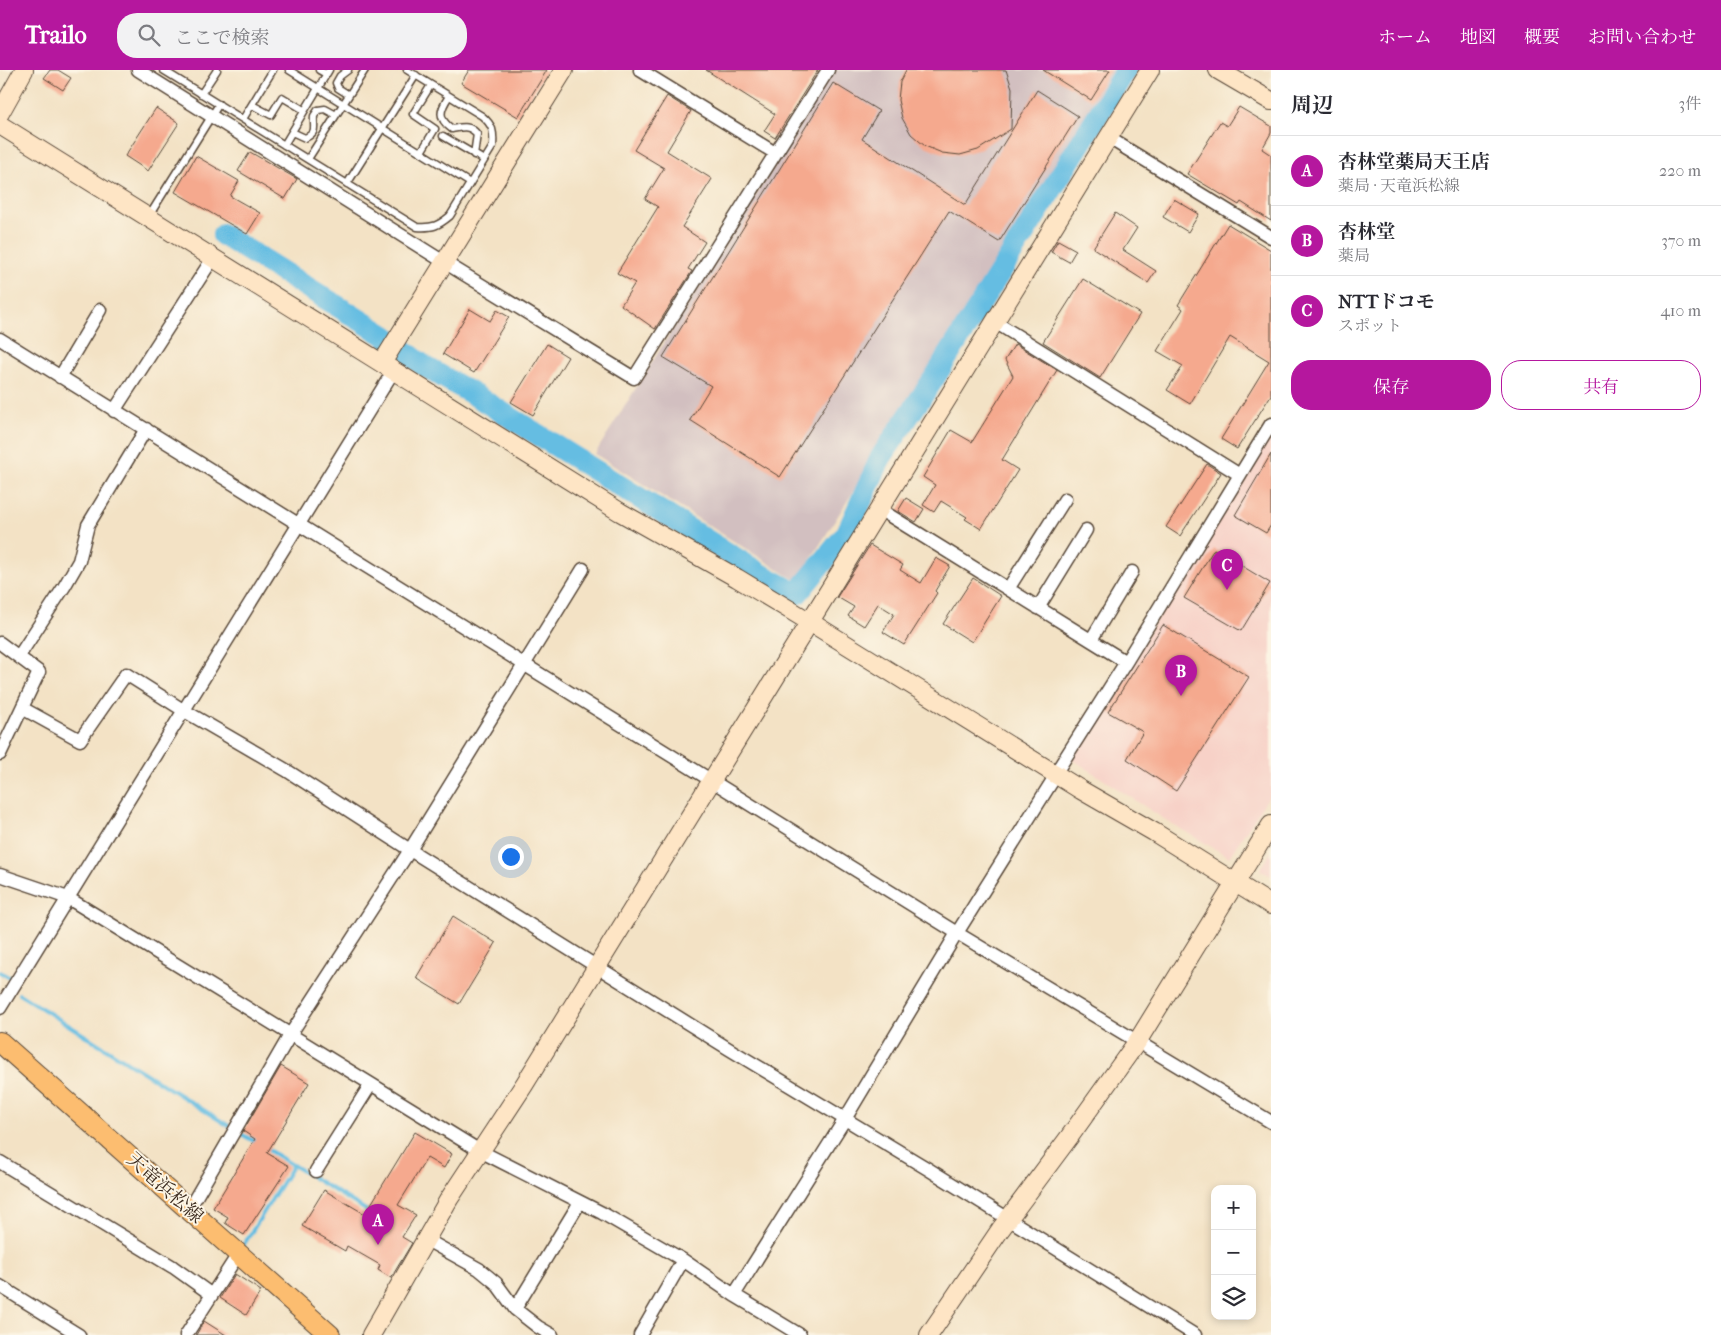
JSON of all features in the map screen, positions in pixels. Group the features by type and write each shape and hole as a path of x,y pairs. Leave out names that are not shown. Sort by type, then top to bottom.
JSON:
{"main road":[{"name":"天竜浜松線","path":"0,1042 330,1335"}],"street":[{"path":"24,70 3,110 148,217 213,258 391,354 620,512 737,578 1059,769 1139,823 1271,905"},
{"path":"138,70 444,262 634,378 828,70"},
{"path":"0,1008 298,524 391,354 444,262 564,70"},
{"path":"640,70 775,153"},
{"path":"371,1335 449,1199 524,1085 1150,70"},
{"path":"1218,70 1271,101"},
{"path":"1109,138 1271,237"},
{"path":"114,410 213,258"},
{"path":"60,377 100,310"},
{"path":"995,322 1240,475"},
{"path":"0,339 957,932 1271,1122"},
{"path":"734,1295 901,1028 957,932 1126,662 1271,424"},
{"path":"19,656 79,561 88,525 146,429"},
{"path":"1008,589 1064,499"},
{"path":"879,509 1126,662"},
{"path":"1038,608 1086,530"},
{"path":"189,1209 290,1035 410,850 583,569"},
{"path":"1090,640 1132,572"},
{"path":"0,642 39,672 0,754"},
{"path":"22,708 80,740 126,674 183,710 286,770 596,966 1195,1335"},
{"path":"929,1335 1008,1220 1137,1042 1271,825"},
{"path":"0,875 68,898 480,1151 602,1213 683,1260 734,1295 800,1335"},
{"path":"316,1171 371,1084"},
{"path":"0,1162 173,1267 212,1295"},
{"path":"515,1309 580,1202"},
{"path":"425,1239 479,1269 496,1283 515,1309 538,1327 552,1335"},
{"path":"186,1335 238,1254"},
{"path":"640,1335 683,1260"},
{"path":"0,1286 79,1335"}],"lane":[{"path":"163,70 417,227 430,228 442,223 450,216 492,146 494,135 490,122 407,70"},
{"path":"201,94 216,70"},
{"path":"243,120 273,70"},
{"path":"289,70 470,183"},
{"path":"284,145 328,72 320,70"},
{"path":"348,70 340,76 336,83 338,88 348,95"},
{"path":"308,159 364,70"},
{"path":"348,184 416,76"},
{"path":"421,152 435,129 413,114 431,85"},
{"path":"449,96 442,107 441,118 452,129 466,126 472,128 477,134 474,154"},
{"path":"252,105 271,115 282,97 304,110"},
{"path":"148,217 219,104"},
{"path":"292,132 305,138 311,134 315,130 314,116 318,110 325,110 336,115"},
{"path":"443,136 484,160"}],"shaded area":[{"path":"834,70 1118,70 797,581 595,454"},
{"path":"1271,432 1271,793 1229,857 1167,821 1072,759"},
{"path":"1271,852 1271,876 1260,870"}],"building":[{"path":"50,70 58,70 71,78 63,90 44,78"},
{"path":"469,70 547,70 518,117 461,83"},
{"path":"706,70 818,70 775,138 764,131 775,114"},
{"path":"906,70 1006,70 1012,88 1011,129 978,150 960,155 942,153 925,146 911,134 902,118 898,100 900,82"},
{"path":"1043,70 1110,70 1091,100"},
{"path":"833,83 879,111 862,139 965,205 1037,90 1078,116 999,242 949,211 780,477 690,420 711,386 663,357"},
{"path":"667,96 691,111 667,151 712,179 682,227 705,242 688,269 692,271 655,329 621,305 635,283 617,273 658,207 645,199 664,168 634,150"},
{"path":"1239,107 1271,126 1271,133 1262,149 1271,155 1271,221 1241,202 1239,205 1187,174 1220,122 1227,126"},
{"path":"156,108 179,123 148,171 125,156"},
{"path":"250,152 297,179 285,199 238,171"},
{"path":"196,156 239,181 230,196 260,213 247,234 175,192"},
{"path":"1174,199 1199,214 1188,232 1163,217"},
{"path":"1115,213 1137,228 1123,250 1156,271 1148,283 1093,248"},
{"path":"1228,224 1271,250 1271,395 1237,449 1221,439 1269,361 1230,337 1190,404 1167,390 1183,366 1157,351 1183,309 1178,305"},
{"path":"1058,240 1076,250 1069,262 1051,252"},
{"path":"1083,279 1140,314 1100,378 1043,342"},
{"path":"470,309 490,321 497,310 509,317 474,373 443,354"},
{"path":"547,344 568,357 533,415 511,402"},
{"path":"1015,344 1057,370 1002,460 1018,470 981,529 965,519 967,517 941,501 934,512 923,505 935,485 923,477 951,430 972,442 1013,376 1005,360"},
{"path":"1271,454 1271,525 1266,533 1235,515"},
{"path":"1207,464 1221,473 1180,536 1166,527"},
{"path":"906,498 924,509 916,522 898,511"},
{"path":"870,545 903,565 900,570 921,583 936,558 950,566 935,591 937,593 904,645 883,632 894,614 878,604 864,626 848,616 854,607 837,597"},
{"path":"1214,549 1270,583 1241,631 1184,598"},
{"path":"973,578 1001,596 972,642 943,624"},
{"path":"1163,625 1249,677 1176,791 1127,759 1143,732 1108,712"},
{"path":"453,916 496,943 459,1004 416,978"},
{"path":"281,1066 309,1083 267,1153 289,1166 244,1235 225,1223 228,1217 213,1208 255,1139 243,1131"},
{"path":"415,1132 452,1154 444,1168 427,1158 398,1205 416,1215 402,1237 412,1243 391,1278 378,1270 380,1265 347,1246 345,1251 302,1226 324,1190 365,1214"},
{"path":"235,1274 261,1291 246,1315 220,1298"},
{"path":"204,1321 226,1335 196,1335"}],"waterway":[{"path":"223,235 384,335 424,366 476,396 766,577 797,594 847,533 881,457 935,377 1126,70"},
{"path":"0,972 10,978"},
{"path":"19,994 229,1126"},
{"path":"243,1135 257,1143"},
{"path":"265,1148 369,1212"},
{"path":"243,1246 293,1165"}],"place":[{"name":"NTTドコモ","path":"1227,590"},
{"name":"杏林堂","path":"1181,696"},
{"name":"杏林堂薬局天王店","path":"378,1245"}]}
